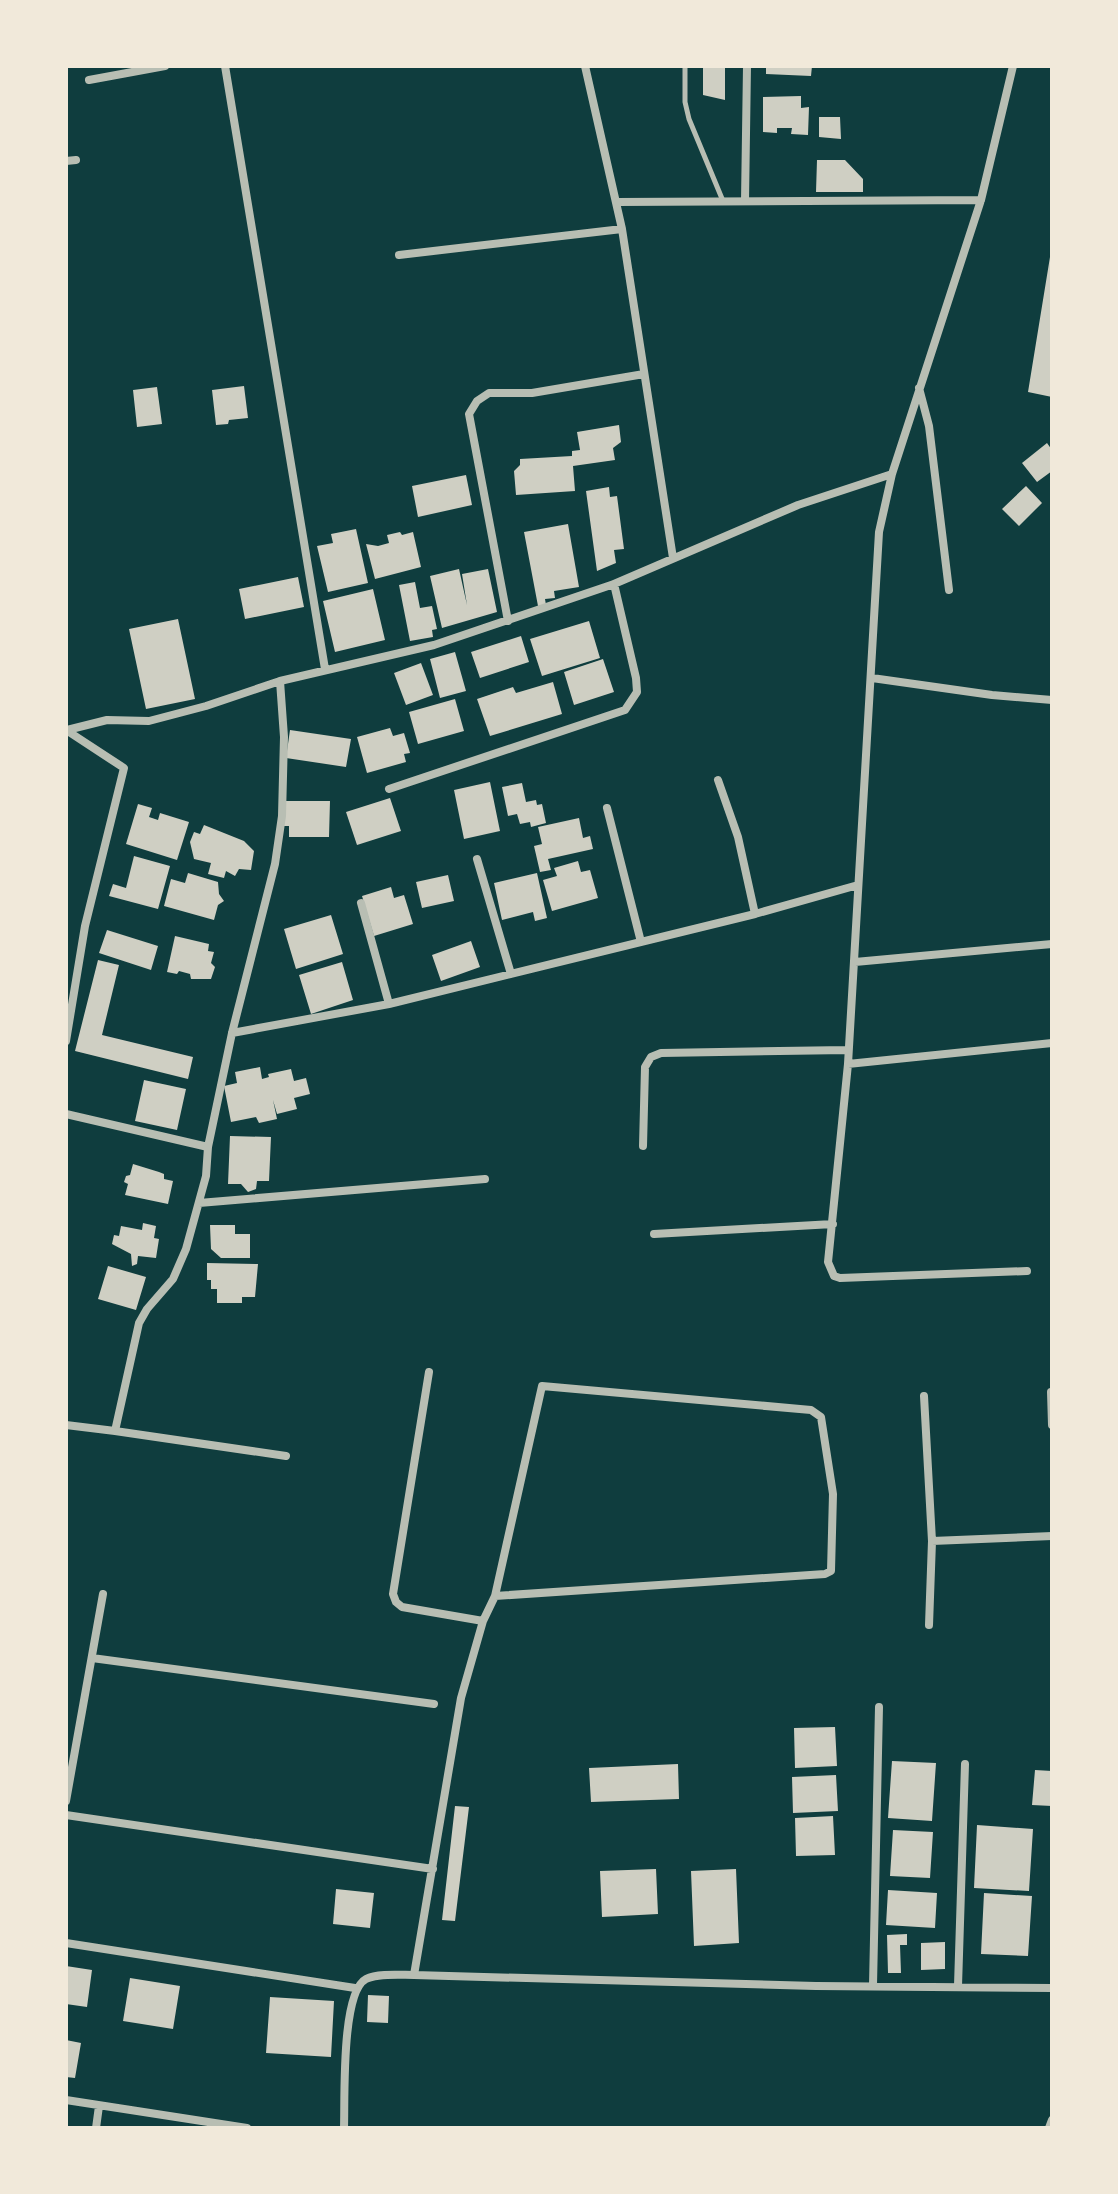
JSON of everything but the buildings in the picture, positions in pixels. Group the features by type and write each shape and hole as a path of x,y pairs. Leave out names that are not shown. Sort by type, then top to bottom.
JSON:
{"street":[{"path":"89,80 165,66"},
{"path":"225,66 325,669"},
{"path":"585,66 622,229 673,558"},
{"path":"745,201 747,66"},
{"path":"1013,66 981,200 892,474 879,532 848,1064 828,1262 834,1276 840,1278 1027,1271"},
{"path":"617,202 981,200"},
{"path":"399,255 622,229"},
{"path":"508,621 469,414 477,401 489,393 532,393 644,374"},
{"path":"919,388 929,426 949,590"},
{"path":"66,730 107,720 149,721 325,669 434,645 614,584 798,505 892,474"},
{"path":"389,789 625,710 637,692 614,584"},
{"path":"872,678 1052,700"},
{"path":"115,1431 139,1323 173,1279 186,1249 199,1203 232,1033 275,864 280,828 284,737 280,681"},
{"path":"66,730 124,768 85,926 66,1041"},
{"path":"718,780 738,837 755,914"},
{"path":"607,808 641,942"},
{"path":"477,859 511,974"},
{"path":"232,1033 389,1004 755,914 858,885"},
{"path":"361,903 389,1004"},
{"path":"855,962 1052,944"},
{"path":"848,1064 1052,1043"},
{"path":"643,1146 645,1067 651,1057 661,1053 847,1050"},
{"path":"66,1114 208,1147"},
{"path":"199,1203 485,1179"},
{"path":"654,1234 833,1224"},
{"path":"429,1372 393,1594 402,1607 483,1621"},
{"path":"414,1975 461,1698 483,1621 495,1596 542,1386 811,1410 821,1417 833,1494 831,1571 495,1596"},
{"path":"1051,1392 1052,1425"},
{"path":"924,1396 927,1496 932,1541 929,1625"},
{"path":"66,1425 286,1456"},
{"path":"932,1541 1052,1536"},
{"path":"66,1801 103,1594"},
{"path":"92,1658 434,1704"},
{"path":"873,1985 879,1707"},
{"path":"958,1986 965,1764"},
{"path":"66,1815 433,1869"},
{"path":"66,1943 355,1988"},
{"path":"344,2128 348,2017 355,1988 367,1978 414,1975 1052,1988"},
{"path":"66,2100 247,2128"},
{"path":"96,2128 99,2106"},
{"path":"1049,2128 1052,2120"}],"lane":[{"path":"685,66 685,102 689,119 723,201"}]}
